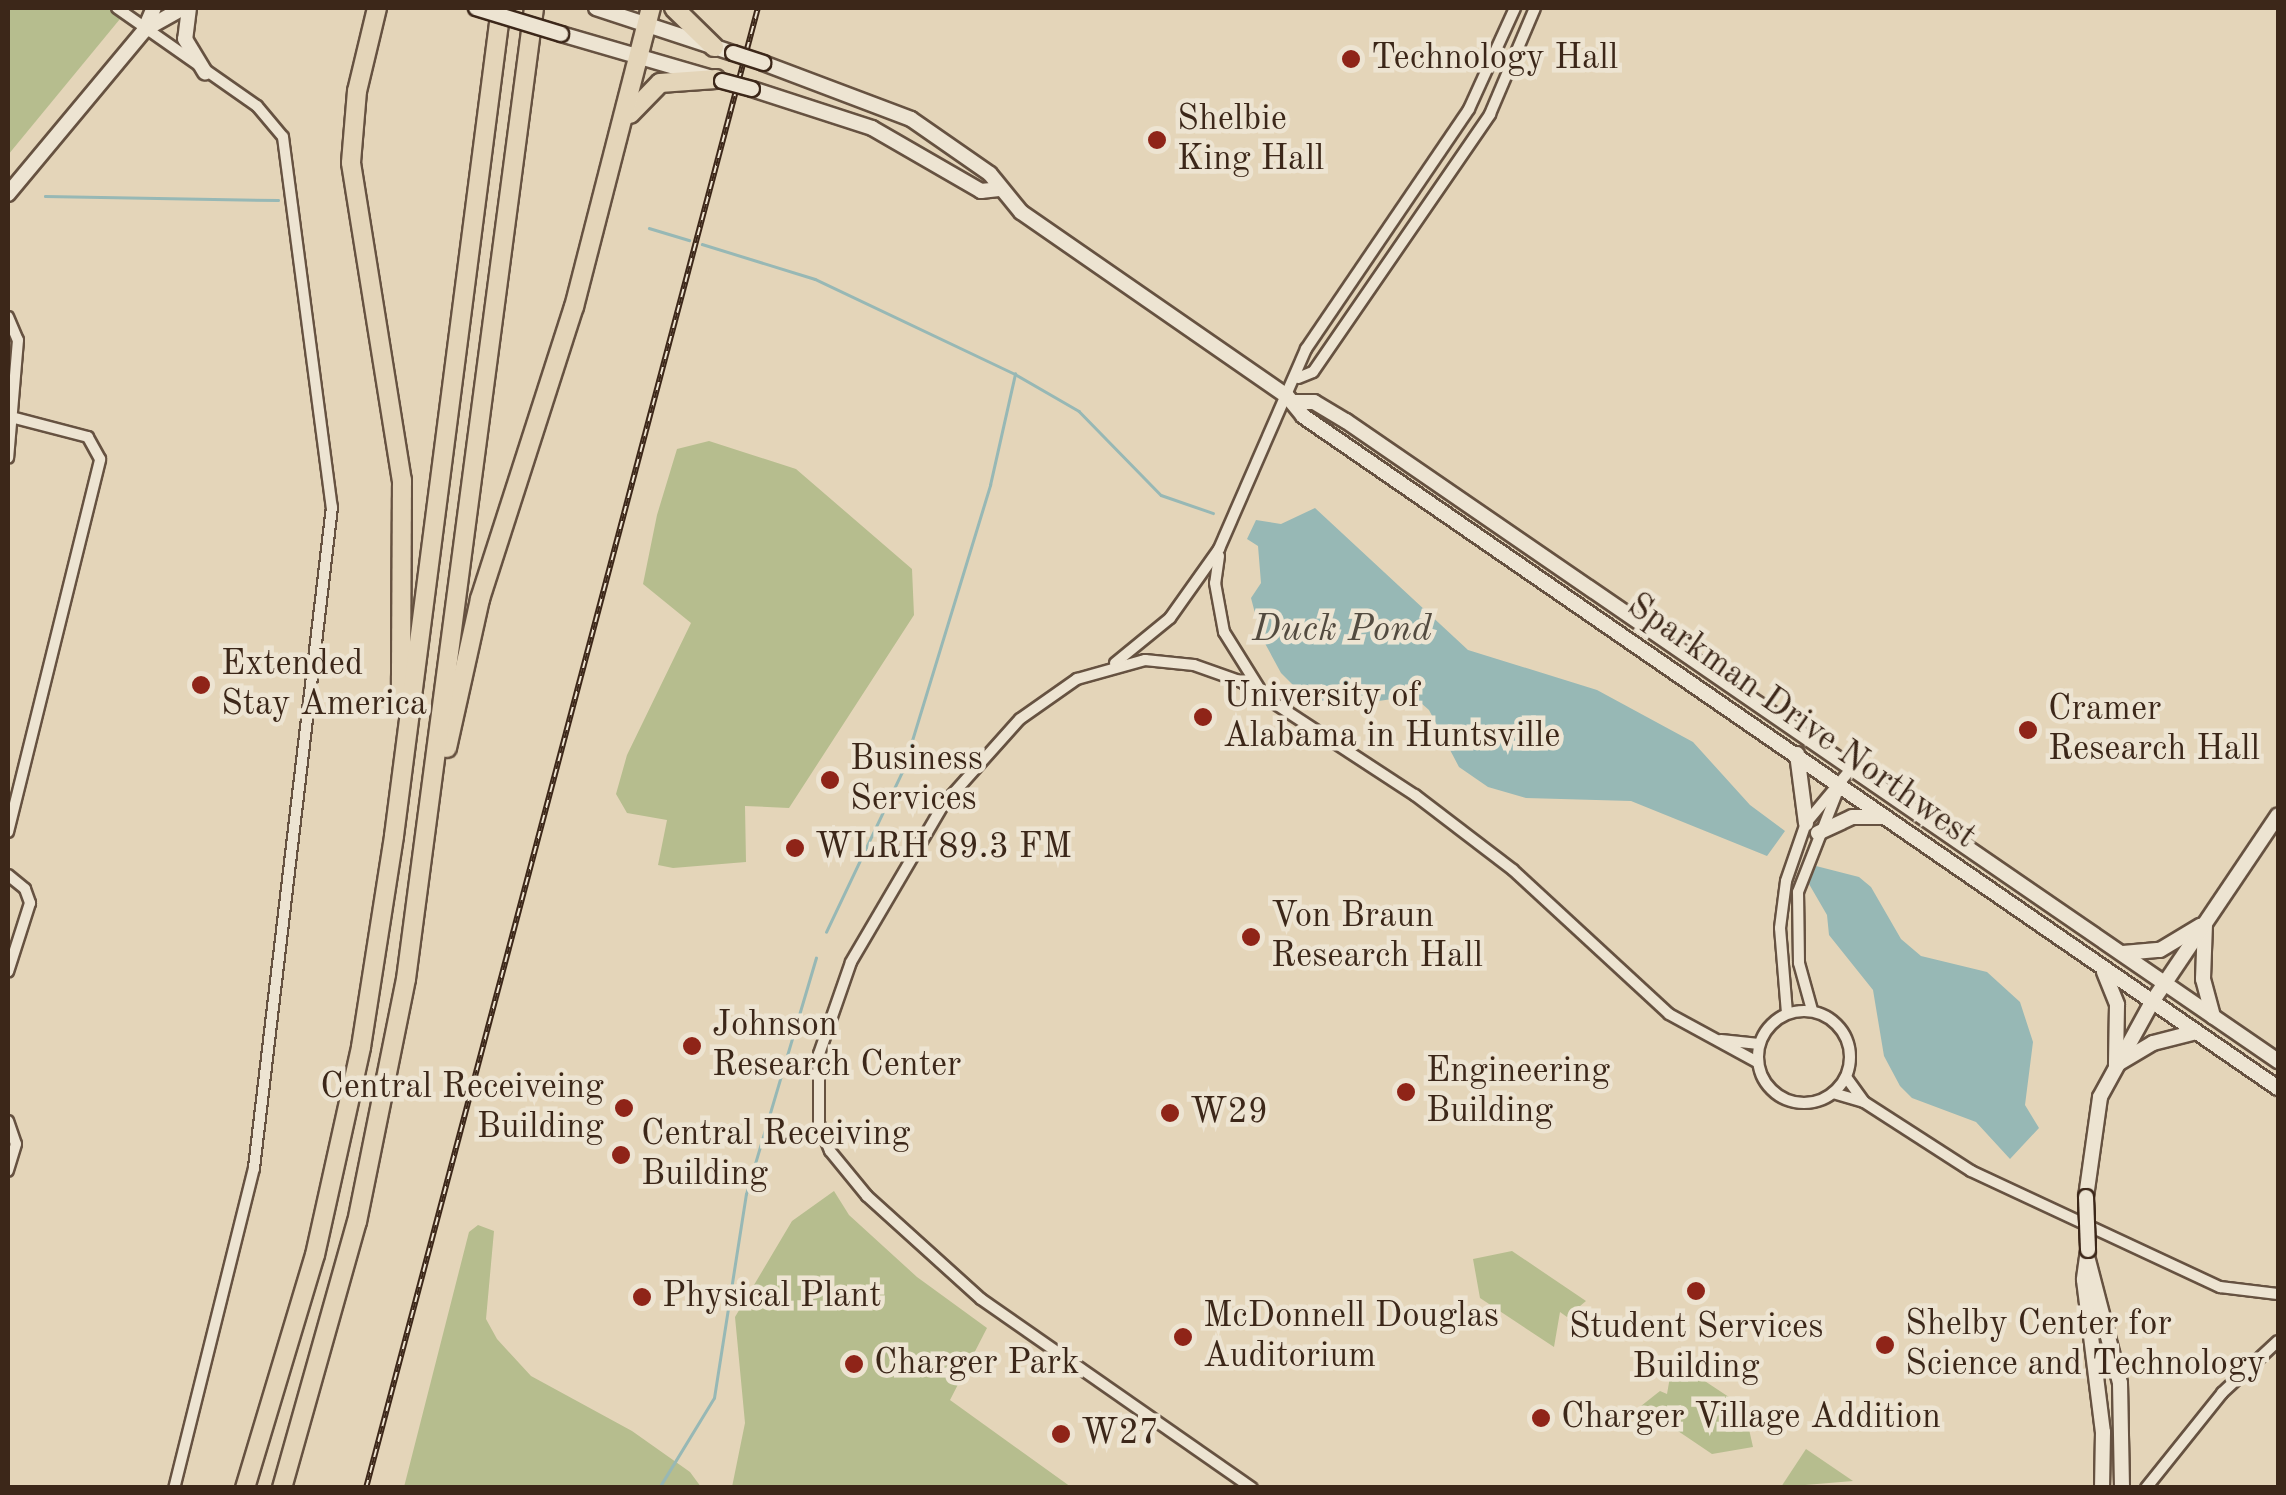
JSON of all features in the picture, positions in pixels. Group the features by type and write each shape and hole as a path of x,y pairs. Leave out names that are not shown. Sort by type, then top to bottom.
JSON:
{"highway":[{"path":"366,8 372,27"},
{"path":"377,8 357,92 351,163 402,480 402,762"},
{"path":"245,1488 314,1255 361,1047 501,8"},
{"path":"282,1488 373,1150 429,822 534,8"},
{"path":"674,8 714,47"},
{"path":"429,822 480,599 564,343 648,15"},
{"path":"618,142 652,86 680,78 719,80"}],"main road":[{"path":"8,194 144,31 154,8"},
{"path":"144,31 186,8"},
{"path":"186,8 185,39 205,72"},
{"name":"Sparkman Drive Northwest","path":"476,8 752,88 872,128 980,191 999,189"},
{"name":"Sparkman Drive Northwest","path":"596,8 648,15 714,47 911,119 990,174 1021,212 1290,399 1303,416 2278,1088"},
{"name":"Sparkman Drive Northwest","path":"1290,399 1314,402 1346,422 2278,1061"},
{"path":"1797,754 1812,828 1854,818 1886,817"},
{"path":"2102,1488 2103,1432 2084,1280 2088,1255 2086,1197 2100,1097 2152,1002 2278,815"},
{"path":"2121,952 2160,950 2205,924"},
{"path":"2205,924 2203,979 2214,1017"},
{"path":"2103,970 2117,1006 2116,1065"},
{"path":"2116,1065 2153,1043 2196,1032"},
{"path":"2088,1255 2120,1382 2122,1488"}],"street":[{"path":"117,8 144,31 266,114 285,144 332,507 254,1168 174,1488"},
{"path":"1252,1488 1010,1322 868,1196 830,1151 816,1089 832,1009 851,962 907,858 987,752 1048,696 1110,666 1170,618 1220,550 1290,399 1306,350 1484,83 1515,8"},
{"path":"1298,378 1312,372 1490,114 1535,8"},
{"path":"8,317 18,340 15,418 8,458"},
{"path":"8,832 100,459 88,437 15,418"},
{"path":"1220,550 1216,583 1224,632 1262,692"},
{"path":"1110,666 1177,662 1262,692 1429,805 1584,931 1670,1014 1758,1062"},
{"path":"1788,1013 1780,928 1786,881 1812,828 1842,793 1840,784 1851,769"},
{"path":"1812,828 1798,892 1795,932 1812,1010 1847,1041 1846,1077 1864,1102"},
{"path":"8,875 25,889 30,904 8,972"},
{"path":"1812,1010 1788,1013 1759,1044 1758,1062 1766,1083 1794,1104 1833,1093 1864,1102 1971,1171 2211,1282 2242,1293 2278,1294"},
{"path":"1711,1038 1759,1044"},
{"path":"1833,1093 1846,1077"},
{"path":"8,1121 16,1144 8,1171"},
{"path":"2146,1488 2222,1394 2278,1341"}],"green space":[{"path":"8,8 129,8 8,155"},
{"path":"709,441 796,469 912,569 914,615 789,808 745,806 746,862 673,868 658,865 667,820 627,813 616,794 627,755 691,623 643,584 657,515 677,449"},
{"name":"Charger Park","path":"834,1191 849,1215 917,1277 987,1328 950,1400 1071,1487 732,1487 745,1423 735,1317 792,1221"},
{"path":"478,1225 494,1231 486,1319 497,1339 531,1376 632,1431 690,1472 701,1487 404,1487 469,1232"},
{"path":"1512,1251 1586,1301 1567,1317 1560,1312 1554,1347 1480,1298 1473,1259"},
{"path":"1673,1360 1744,1407 1753,1447 1712,1454 1641,1406 1660,1391 1667,1394"},
{"path":"1806,1449 1853,1481 1781,1487"}],"water":[{"name":"Duck Pond","path":"1315,508 1468,650 1597,690 1693,742 1750,805 1785,831 1767,856 1631,801 1526,798 1488,787 1459,767 1429,710 1413,696 1337,707 1301,693 1281,673 1261,636 1251,598 1261,583 1258,546 1247,539 1256,520 1281,524"},
{"path":"1816,866 1859,877 1871,887 1901,939 1921,956 1987,972 2020,1002 2033,1042 2025,1105 2039,1128 2010,1159 1976,1122 1912,1098 1900,1086 1884,1056 1873,990 1829,935 1827,915 1809,884"}],"waterway":[{"path":"45,196 278,200"},
{"path":"649,228 689,240"},
{"path":"702,244 815,279 1015,374 1079,411 1161,495 1213,513"},
{"path":"826,932 903,770 990,485 1015,374"},
{"path":"659,1488 714,1398 746,1194 816,958"}],"railway":[{"path":"366,1488 758,8"}],"place":[{"name":"Technology Hall","path":"1351,59"},
{"name":"Shelbie King Hall","path":"1157,140"},
{"name":"Extended Stay America","path":"201,685"},
{"name":"University of Alabama in Huntsville","path":"1203,717"},
{"name":"Cramer Research Hall","path":"2028,730"},
{"name":"Business Services","path":"830,780"},
{"name":"WLRH 89.3 FM","path":"795,848"},
{"name":"Von Braun Research Hall","path":"1251,937"},
{"name":"Johnson Research Center","path":"692,1046"},
{"name":"Engineering Building","path":"1406,1092"},
{"name":"Central Receiveing Building","path":"624,1108"},
{"name":"W29","path":"1170,1113"},
{"name":"Central Receiving Building","path":"621,1155"},
{"name":"Student Services Building","path":"1696,1291"},
{"name":"Physical Plant","path":"642,1297"},
{"name":"McDonnell Douglas Auditorium","path":"1183,1337"},
{"name":"Shelby Center for Science and Technology","path":"1885,1345"},
{"name":"Charger Park","path":"854,1364"},
{"name":"Charger Village Addition","path":"1541,1418"},
{"name":"W27","path":"1061,1434"}]}
